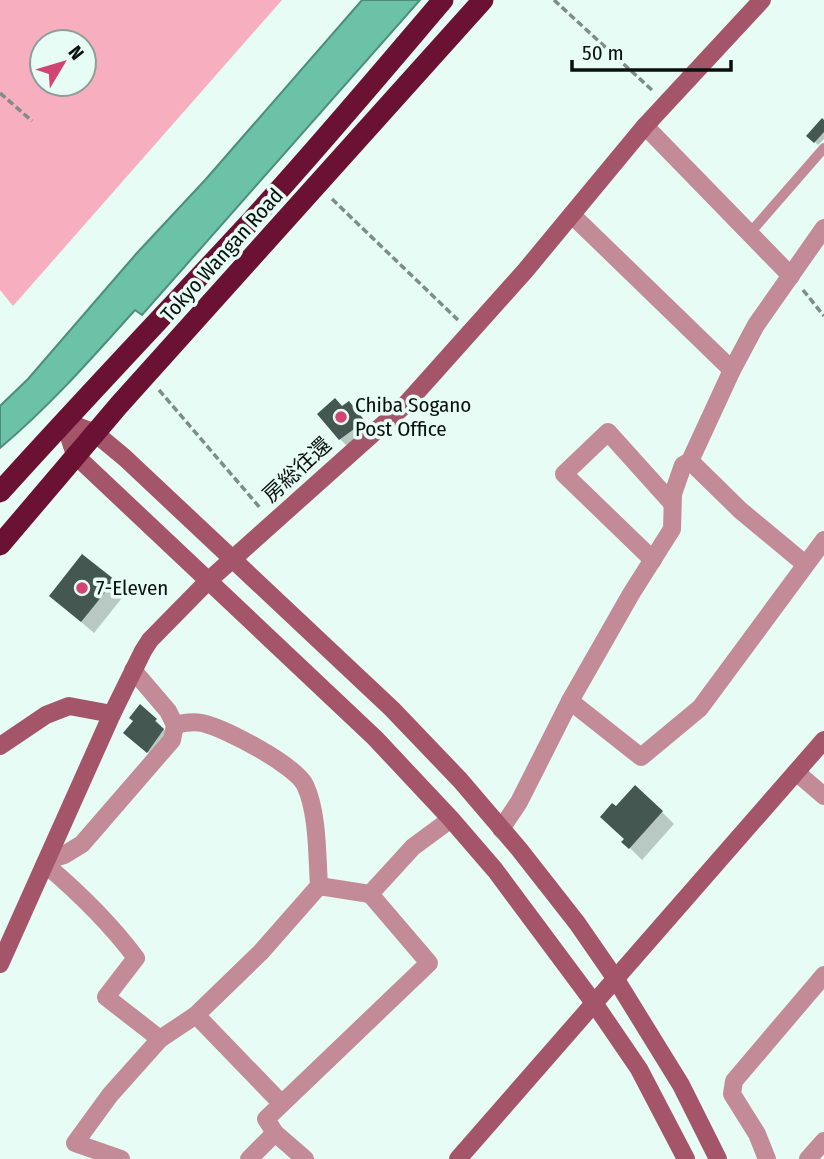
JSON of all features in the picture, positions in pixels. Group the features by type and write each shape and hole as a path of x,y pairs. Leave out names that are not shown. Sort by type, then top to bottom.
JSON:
{"highway":[{"name":"Tokyo Wangan Road","path":"0,492 278,190 379,77 443,0"},
{"name":"Tokyo Wangan Road","path":"0,545 75,455 483,0"}],"street":[{"name":"房総往還","path":"0,964 112,714 143,651 159,630 208,581 406,404 572,215 646,126 762,0"},
{"path":"646,126 791,276"},
{"path":"572,215 732,370"},
{"path":"501,829 519,802 570,701 631,594 672,529 671,502 683,465 690,461 756,325 824,228"},
{"path":"64,421 95,433 233,559 401,719 460,780 577,923 615,978 681,1085 718,1159"},
{"path":"64,421 75,455 375,738 451,818 495,870 594,1003 639,1069 686,1159"},
{"path":"653,560 564,474 608,432 671,502"},
{"path":"690,461 740,510 804,564"},
{"path":"570,701 641,757 700,708 824,540"},
{"path":"133,670 168,711 175,725 172,740 82,844 46,862 117,933 136,958 106,997 160,1039"},
{"path":"0,746 46,715 69,706 112,714"},
{"path":"121,1159 75,1143 110,1095 160,1039 196,1015 261,952 319,886 313,813 307,788 299,774 217,727 189,722 175,725"},
{"path":"458,1159 824,740"},
{"path":"796,772 824,796"},
{"path":"370,894 413,847 451,818"},
{"path":"305,1159 275,1133 266,1119 429,963 370,894 319,886"},
{"path":"767,1159 757,1134 732,1094 734,1081 824,975"},
{"path":"196,1015 281,1102"},
{"path":"249,1159 275,1133"},
{"path":"807,1159 824,1141"}],"lane":[{"path":"750,233 824,148"}],"path":[{"path":"554,0 667,103"},
{"path":"0,93 32,121"},
{"path":"318,186 470,332"},
{"path":"791,276 824,316"},
{"path":"146,375 274,523"}],"shaded area":[{"path":"0,0 282,0 13,306 0,290"},
{"path":"362,0 420,0 142,315 135,310 53,399 0,448 0,406 28,379"}],"building":[{"path":"822,118 824,132 814,143 806,136"},
{"path":"335,398 342,406 349,401 365,421 339,440 317,414"},
{"name":"7-Eleven","path":"82,554 115,580 81,622 49,596"},
{"path":"140,704 164,729 147,753 123,733 133,721 129,718"},
{"path":"635,785 663,811 629,849 621,842 624,839 600,817 612,803 616,806"}],"place":[{"name":"Chiba Sogano Post Office","path":"341,417"},
{"name":"7-Eleven","path":"82,588"}]}
